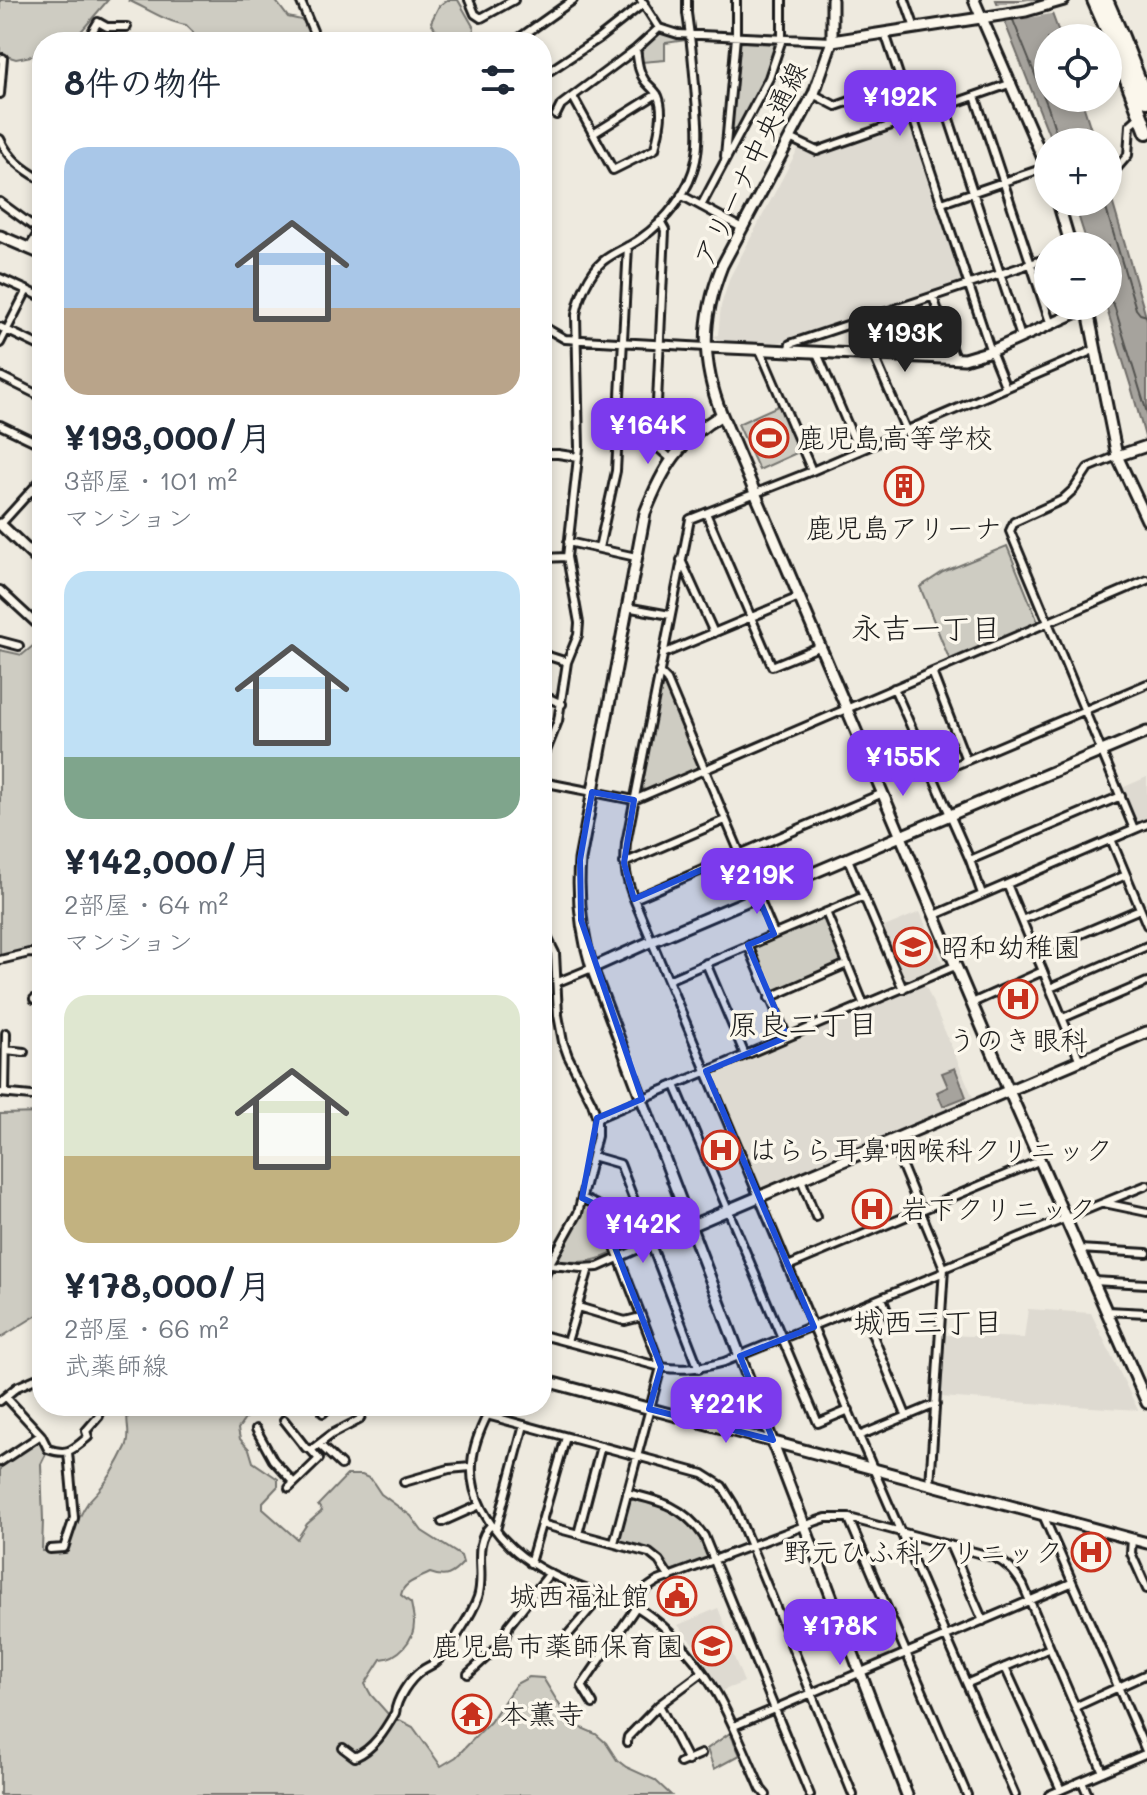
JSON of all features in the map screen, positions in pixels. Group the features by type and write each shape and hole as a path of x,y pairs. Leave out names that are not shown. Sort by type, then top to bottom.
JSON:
{"highway":[{"path":"1094,0 1147,132"},
{"path":"1106,0 1147,101"}],"street":[{"path":"300,0 313,32"},
{"path":"469,0 475,14 481,18 514,0"},
{"path":"529,32 573,0"},
{"path":"552,736 562,704 567,662 578,635 579,623 567,557 578,457 577,306 588,282 603,262 642,237 660,221 692,175 698,148 698,119 687,0"},
{"path":"724,160 736,37 736,0"},
{"path":"701,206 769,78 782,39 782,0"},
{"name":"アリーナ中央通線","path":"832,0 832,41 813,94 715,282 708,312 706,347 710,381 955,966 1147,1403"},
{"path":"905,0 915,28"},
{"path":"974,0 1034,136"},
{"path":"552,69 598,39 642,2 659,28 678,34 832,41 1026,11 1062,1"},
{"path":"92,32 98,22 107,27 127,27"},
{"path":"556,115 561,105 659,28"},
{"path":"885,33 1006,388"},
{"path":"573,97 613,170 655,149 661,110 657,94 639,69 636,49"},
{"path":"0,94 3,58"},
{"path":"813,94 836,106 901,83"},
{"path":"790,138 817,151 1012,83"},
{"path":"593,134 657,94"},
{"path":"975,96 1051,325"},
{"path":"945,107 1021,337"},
{"path":"1122,162 1128,155 1130,125 1141,115"},
{"path":"0,139 8,155 32,174"},
{"path":"942,203 1034,173"},
{"path":"681,195 742,228"},
{"path":"0,202 32,225"},
{"path":"660,221 665,230 655,445 671,459"},
{"path":"0,236 32,249"},
{"path":"29,248 32,243"},
{"path":"599,548 616,471 628,246"},
{"path":"788,351 790,344 1034,263"},
{"path":"0,278 32,292"},
{"path":"0,343 3,328 27,290"},
{"path":"933,297 955,359"},
{"path":"552,331 565,339 577,340 955,359 991,351 1061,320"},
{"path":"1090,320 1120,454 1147,520"},
{"path":"3,328 32,342"},
{"path":"1015,1795 859,1436 634,899 624,863 690,519 812,471 1096,349"},
{"path":"760,350 812,471"},
{"path":"817,353 859,451"},
{"path":"874,356 906,430"},
{"path":"0,376 32,392"},
{"path":"722,415 694,434 671,459 645,513 580,860 578,886 581,920 592,968 907,1795"},
{"path":"0,425 32,440"},
{"path":"1134,829 1010,531 1014,522 1062,500 1088,468 1147,446"},
{"path":"552,454 578,457"},
{"path":"32,490 0,524 32,555"},
{"path":"706,513 772,666 821,646"},
{"path":"568,542 636,557"},
{"path":"24,548 32,549"},
{"path":"552,558 567,557"},
{"path":"681,560 714,633"},
{"path":"552,784 634,800 1147,580"},
{"path":"0,590 32,620"},
{"path":"663,654 799,597"},
{"path":"626,607 670,615"},
{"path":"0,641 19,646"},
{"path":"552,657 567,662"},
{"path":"659,672 667,680 774,934"},
{"path":"932,672 966,760"},
{"path":"932,775 1147,684"},
{"path":"894,688 982,894"},
{"path":"552,700 562,704"},
{"path":"558,982 1147,732"},
{"path":"634,899 883,793"},
{"path":"970,860 1121,796"},
{"path":"624,863 725,820"},
{"path":"935,915 1147,824"},
{"path":"1111,839 1147,925"},
{"path":"848,859 903,989"},
{"path":"1022,920 1126,875"},
{"path":"1007,884 1080,1061"},
{"path":"668,980 864,896"},
{"path":"1036,953 1140,909"},
{"path":"826,912 864,1005"},
{"path":"748,945 787,1037"},
{"path":"1050,988 1147,946"},
{"path":"552,947 563,1042 597,1118 597,1136 578,1213 552,1255"},
{"path":"0,960 32,953"},
{"path":"706,963 745,1055"},
{"path":"769,998 847,964"},
{"path":"597,1118 955,966"},
{"path":"972,1003 1043,971"},
{"path":"1063,1018 1147,982"},
{"path":"552,1265 598,1267 1147,1032"},
{"path":"6,1033 2,1093 32,1096"},
{"path":"6,1050 24,1052"},
{"path":"675,1085 818,1423 849,1410"},
{"path":"892,1142 943,1270 930,1485"},
{"path":"592,1156 620,1164 699,1369"},
{"path":"788,1266 1041,1160"},
{"path":"801,1179 816,1217"},
{"path":"552,1338 661,1367 699,1369 814,1327 1147,1185"},
{"path":"582,1198 599,1206 661,1367 614,1543"},
{"path":"1104,1203 1147,1212"},
{"path":"1079,1249 1147,1253"},
{"path":"567,1342 589,1268"},
{"path":"1093,1281 1147,1284"},
{"path":"882,1298 891,1321"},
{"path":"578,1307 625,1321 641,1317"},
{"path":"861,1307 906,1415"},
{"path":"1106,1311 1147,1313"},
{"path":"32,1380 17,1387 3,1399 41,1435 48,1449 68,1452 88,1437 86,1431 99,1416"},
{"path":"552,1383 1147,1543"},
{"path":"859,1436 936,1404"},
{"path":"311,1450 361,1416"},
{"path":"487,1416 471,1467 472,1482 480,1505 493,1528 530,1563 602,1595 634,1605 671,1634 721,1698 766,1795"},
{"path":"491,1416 703,1474 722,1486 752,1546 853,1795"},
{"path":"256,1429 292,1486 319,1459 284,1420"},
{"path":"343,1748 359,1757 372,1746 395,1713 406,1687 421,1670 437,1662 464,1624 481,1584 479,1546 482,1537 493,1528 524,1425"},
{"path":"0,1462 41,1435"},
{"path":"530,1563 566,1437"},
{"path":"319,1444 341,1465"},
{"path":"578,1534 601,1446"},
{"path":"50,1549 64,1548 74,1518 68,1452"},
{"path":"404,1482 449,1469 471,1467"},
{"path":"627,1493 661,1501 687,1517 704,1536 810,1795"},
{"path":"442,1522 480,1505"},
{"path":"1042,1514 1147,1753 1049,1795"},
{"path":"593,1704 582,1686 648,1587 826,1518 849,1518 993,1557 1017,1575 1103,1772"},
{"path":"849,1518 967,1795"},
{"path":"541,1524 649,1553 659,1561 670,1578"},
{"path":"1132,1539 1131,1553 1147,1589"},
{"path":"950,1545 983,1621"},
{"path":"468,1674 500,1645 509,1625 550,1573"},
{"path":"734,1726 1071,1583"},
{"path":"554,1651 602,1595"},
{"path":"968,1683 1050,1648"},
{"path":"1005,1667 1061,1790"},
{"path":"627,1742 628,1737 659,1705 703,1672"},
{"path":"1075,1707 1147,1674"},
{"path":"659,1705 684,1762 701,1754"},
{"path":"1082,1781 1088,1795"}],"highlighted area":[{"path":"592,792 634,800 624,863 634,899 740,853 774,934 748,945 787,1037 706,1071 814,1327 740,1356 773,1440 649,1409 661,1367 599,1206 582,1198 597,1118 642,1099 581,920 580,860"}],"shaded area":[{"path":"0,0 108,0 81,32 32,32 32,56 16,59 0,54"},
{"path":"128,0 275,0 288,17 306,21 310,32 193,32 186,25"},
{"path":"447,0 458,0 473,32 439,32 435,29 431,22 439,6"},
{"path":"663,32 686,40 665,43 665,60 642,62 642,49"},
{"path":"738,44 776,46 766,74 735,135 729,134"},
{"path":"911,124 962,284 775,344 719,342 714,336 718,335 721,306 730,277 799,147 816,155"},
{"name":"鹿児島高等学校","path":"780,405 801,451 759,470 738,424"},
{"path":"1007,546 1038,622 950,661 920,587 943,572"},
{"path":"32,647 32,951 0,956 0,650 22,655"},
{"path":"665,683 700,765 646,791 640,786 661,684"},
{"path":"1147,777 1147,820 1140,823 1136,822 1122,788"},
{"name":"昭和幼稚園","path":"920,912 944,966 905,981 882,928"},
{"path":"821,918 842,960 841,964 775,993 770,992 753,946"},
{"path":"924,982 974,1100 763,1188 759,1187 713,1077 714,1072"},
{"path":"32,1113 32,1318 0,1338 0,1114"},
{"path":"587,1205 597,1209 613,1251 593,1260 561,1261 557,1258"},
{"path":"1028,1309 1091,1313 1138,1410 940,1397 946,1335 1024,1338"},
{"path":"127,1416 247,1416 238,1429 240,1439 249,1449 253,1462 278,1479 278,1486 263,1502 263,1509 297,1539 307,1524 322,1511 318,1505 347,1475 362,1475 371,1479 381,1494 411,1516 422,1531 461,1556 463,1563 452,1573 440,1576 430,1573 412,1581 402,1591 401,1595 411,1603 414,1623 411,1636 399,1652 381,1659 365,1684 388,1714 413,1727 441,1766 456,1757 490,1722 516,1684 529,1677 543,1678 565,1714 577,1726 596,1734 617,1760 655,1780 671,1795 0,1795 0,1468 39,1440 46,1454 41,1464 42,1551 67,1551 84,1509 111,1475 128,1437"},
{"path":"632,1497 668,1510 687,1523 702,1542 707,1558 670,1571 655,1552 620,1541 618,1538 628,1499"},
{"name":"鹿児島市薬師保育園","path":"718,1608 744,1682 722,1691 701,1654 678,1625"},
{"path":"730,1733 740,1755 714,1769 707,1749"}],"water":[{"path":"996,0 1047,0 1056,24 1034,24 1034,96"},
{"path":"1040,112 1085,112 1091,128 1046,128"},
{"path":"1078,216 1117,216 1121,232 1084,232"},
{"path":"1122,235 1147,320 1147,444 1110,320 1122,320"},
{"path":"955,1068 966,1097 943,1106 937,1092 948,1087 942,1073"}],"pier":[{"path":"1051,0 1056,13 1002,23 994,5"}],"place":[{"name":"鹿児島高等学校","path":"769,438"},
{"name":"鹿児島アリーナ","path":"904,486"},
{"name":"昭和幼稚園","path":"913,947"},
{"name":"うのき眼科","path":"1018,999"},
{"name":"はらら耳鼻咽喉科クリニック","path":"721,1150"},
{"name":"岩下クリニック","path":"872,1209"},
{"name":"野元ひふ科クリニック","path":"1091,1552"},
{"name":"城西福祉館","path":"677,1596"},
{"name":"鹿児島市薬師保育園","path":"712,1646"},
{"name":"本薫寺","path":"472,1714"}],"district":[{"name":"永吉一丁目","path":"926,629"},
{"name":"原良二丁目","path":"803,1025"},
{"name":"城西三丁目","path":"928,1323"}]}
